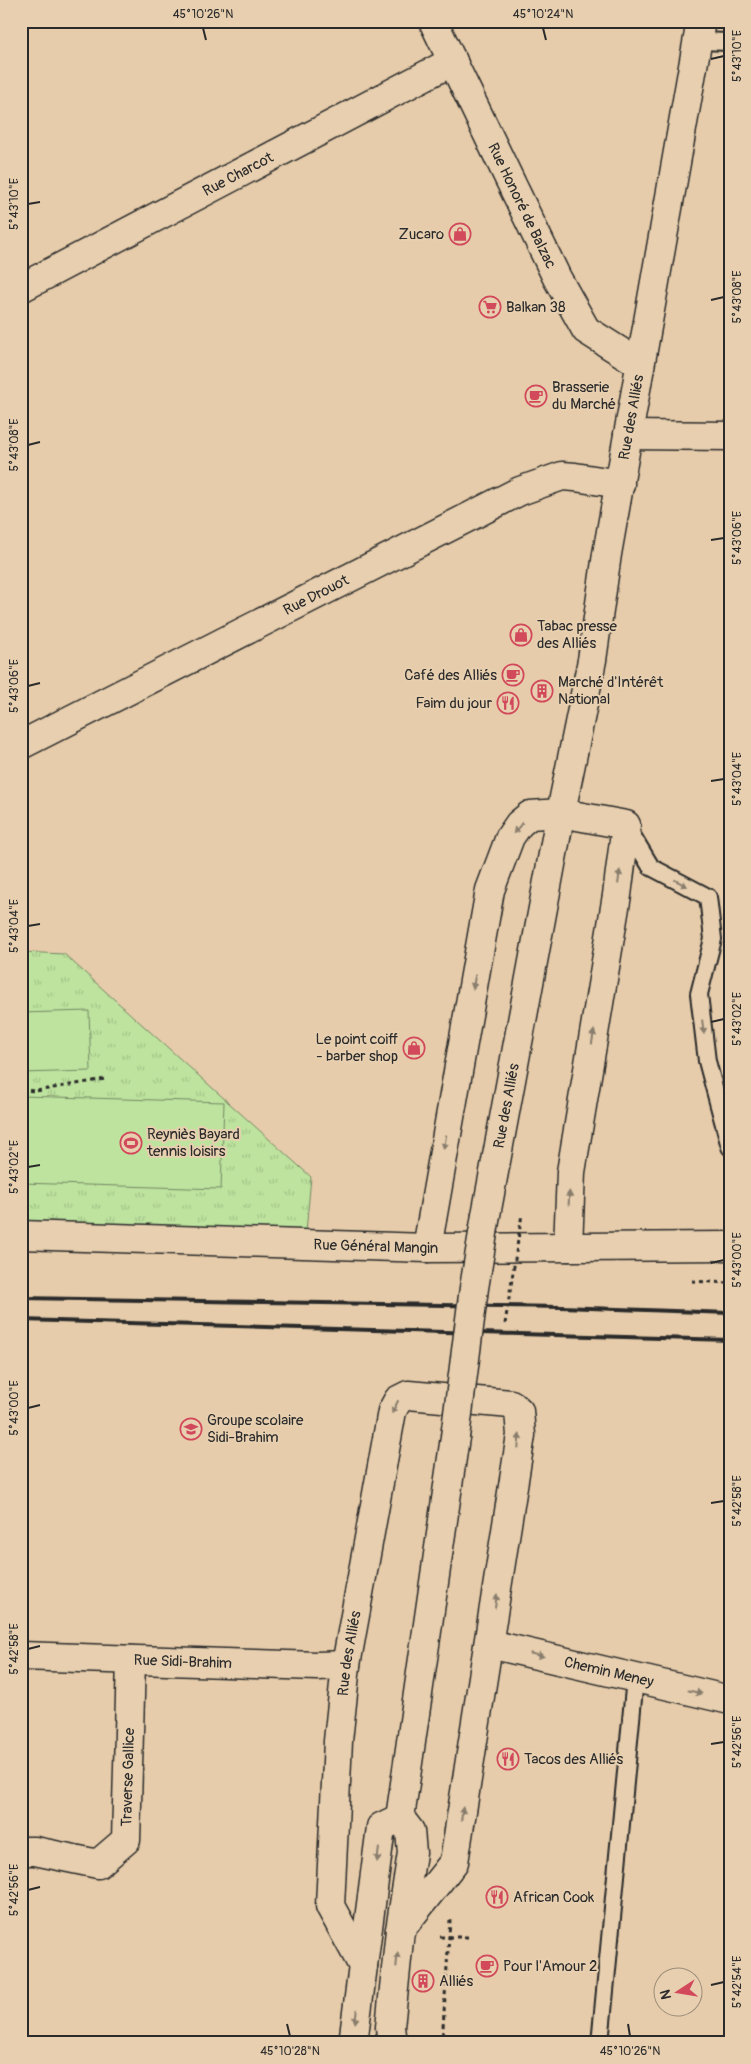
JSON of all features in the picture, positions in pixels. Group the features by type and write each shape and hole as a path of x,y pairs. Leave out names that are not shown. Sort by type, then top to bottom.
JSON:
{"street":[{"name":"Rue Honoré de Balzac","path":"433,21 557,278 586,330 640,364"},
{"name":"Rue des Alliés","path":"400,1818 455,1436 474,1288 486,1215 561,812 592,660 607,554 699,31"},
{"name":"Rue Charcot","path":"21,288 453,60"},
{"path":"628,435 730,436"},
{"name":"Rue Drouot","path":"21,745 520,491 562,476 620,484"},
{"path":"427,1248 490,890 510,837 520,824 530,815 561,812 626,825 571,1172 568,1247"},
{"name":"Rue Général Mangin","path":"21,1234 427,1248 730,1246"},
{"name":"Rue des Alliés","path":"363,1966 330,1906 338,1740 346,1665 392,1411 398,1400 408,1395 511,1404 519,1411 520,1435 490,1644 469,1760 454,1862 400,1930"},
{"name":"Chemin Meney","path":"490,1644 730,1700"},
{"name":"Rue Sidi-Brahim","path":"21,1656 317,1666 346,1665"},
{"name":"Traverse Gallice","path":"21,1851 35,1851 98,1864 126,1840 131,1660"},
{"path":"353,2043 382,1827 400,1818 410,1831 412,1853 400,1930 390,2027 392,2043"}],"lane":[{"path":"699,31 730,42"},
{"path":"626,825 651,868 708,897 713,939 699,994 707,1061 730,1147"},
{"path":"600,2043 635,1678"}],"path":[{"path":"21,1090 36,1091 105,1079"},
{"path":"442,2043 450,1918"},
{"path":"440,1937 469,1937"}],"green space":[{"path":"21,952 64,954 311,1177 306,1232 21,1222"},
{"path":"89,1011 91,1071 21,1073 21,1013"},
{"name":"Reyniès Bayard tennis loisirs","path":"21,1096 224,1102 221,1189 21,1183"}],"railway":[{"path":"21,1298 561,1307 730,1313"},
{"path":"21,1320 730,1340"}],"place":[{"name":"Zucaro","path":"460,234"},
{"name":"Balkan 38","path":"490,307"},
{"name":"Brasserie du Marché","path":"536,396"},
{"name":"Tabac presse des Alliés","path":"521,635"},
{"name":"Café des Alliés","path":"513,675"},
{"name":"Marché d'Intérêt National","path":"542,691"},
{"name":"Faim du jour","path":"508,703"},
{"name":"Le point coiff - barber shop","path":"414,1048"},
{"name":"Reyniès Bayard tennis loisirs","path":"131,1143"},
{"name":"Groupe scolaire Sidi-Brahim","path":"191,1429"},
{"name":"Tacos des Alliés","path":"508,1759"},
{"name":"African Cook","path":"497,1897"},
{"name":"Pour l'Amour 2","path":"487,1966"},
{"name":"Alliés","path":"423,1981"}]}
